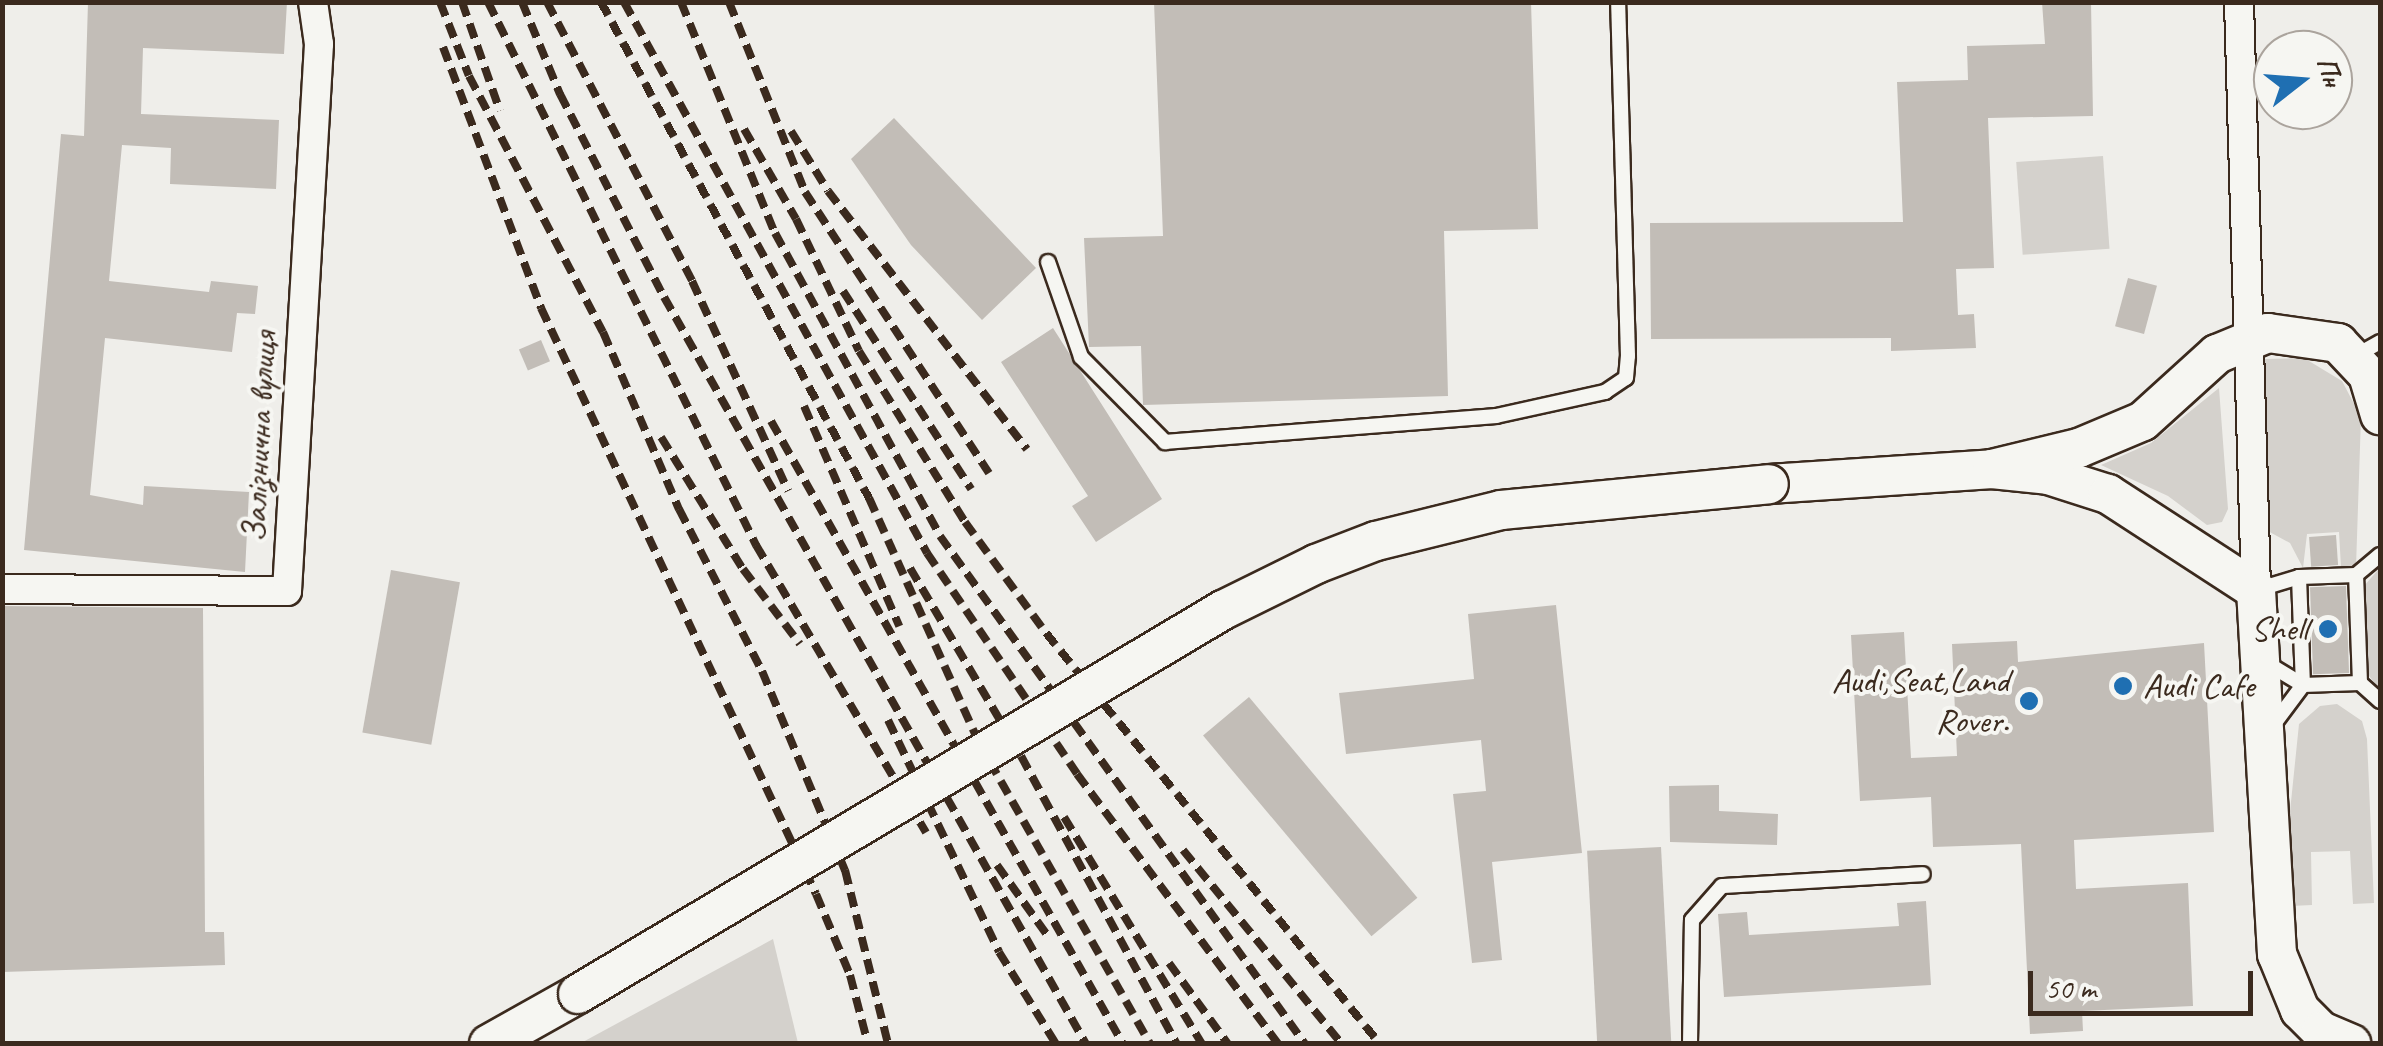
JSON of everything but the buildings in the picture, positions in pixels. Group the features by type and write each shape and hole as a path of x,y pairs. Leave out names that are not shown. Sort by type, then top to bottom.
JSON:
{"main road":[{"path":"489,1044 1223,610 1316,564 1376,541 1501,510 1768,484 1992,468 2078,448 2144,420 2217,354 2247,337 2320,336 2367,349 2380,416"},
{"path":"1992,468 2048,476 2108,494 2256,590 2278,954 2285,984 2326,1039"}],"street":[{"name":"Залізнична вулиця","path":"2,589 287,591 318,44 313,2"},
{"path":"2240,2 2256,590"}],"lane":[{"path":"1048,262 1081,357 1165,442 1496,416 1606,392 1626,378 1628,356 1618,2"},
{"path":"2256,590 2299,577 2356,574 2380,556"},
{"path":"2356,574 2360,683"},
{"path":"2266,734 2304,685 2299,577"},
{"path":"2260,659 2304,685 2360,683 2380,700"},
{"path":"1690,1044 1692,920 1713,892 1756,881 1923,874"}],"shaded area":[{"path":"2103,156 2109,249 2023,255 2016,162"},
{"path":"2304,358 2342,381 2361,417 2356,567 2341,567 2339,532 2307,534 2303,568 2290,543 2266,530 2261,369 2264,359"},
{"path":"2219,388 2228,509 2222,522 2207,525 2168,496 2101,465 2151,443"},
{"path":"2378,570 2380,689 2369,676 2364,586"},
{"path":"2337,704 2362,721 2367,739 2374,903 2353,904 2350,851 2311,852 2312,905 2291,906 2288,831 2299,724 2320,706"},
{"path":"773,939 798,1043 581,1043"}],"railway":[{"path":"440,2 469,76 603,332 679,509 762,671 845,870 888,1044"},
{"path":"462,2 500,111"},
{"path":"488,2 756,545 926,832"},
{"path":"522,2 560,94 664,297 1086,1044"},
{"path":"547,2 692,281 788,491"},
{"path":"601,2 869,498 978,741 1150,1044"},
{"path":"624,2 927,553 1077,774 1278,1044"},
{"path":"681,2 775,233 940,536 1305,1044"},
{"path":"729,2 805,192 989,473"},
{"path":"443,47 541,308 816,894 850,975 868,1044"},
{"path":"744,129 796,219 859,351 965,522 1046,633 1380,1044"},
{"path":"791,131 828,191 1027,449"},
{"path":"843,291 971,489"},
{"path":"804,406 899,626"},
{"path":"771,421 1123,1044"},
{"path":"661,437 743,569 800,644"},
{"path":"910,568 1021,756 1177,1044"},
{"path":"888,720 999,952 1056,1044"},
{"path":"1064,817 1202,1044"},
{"path":"1183,850 1342,1044"},
{"path":"997,865 1050,939"},
{"path":"1169,963 1228,1044"}],"place":[{"name":"Shell","path":"2328,629"},
{"name":"Audi Cafe","path":"2123,686"},
{"name":"Audi,Seat,Land Rover.","path":"2029,701"}]}
